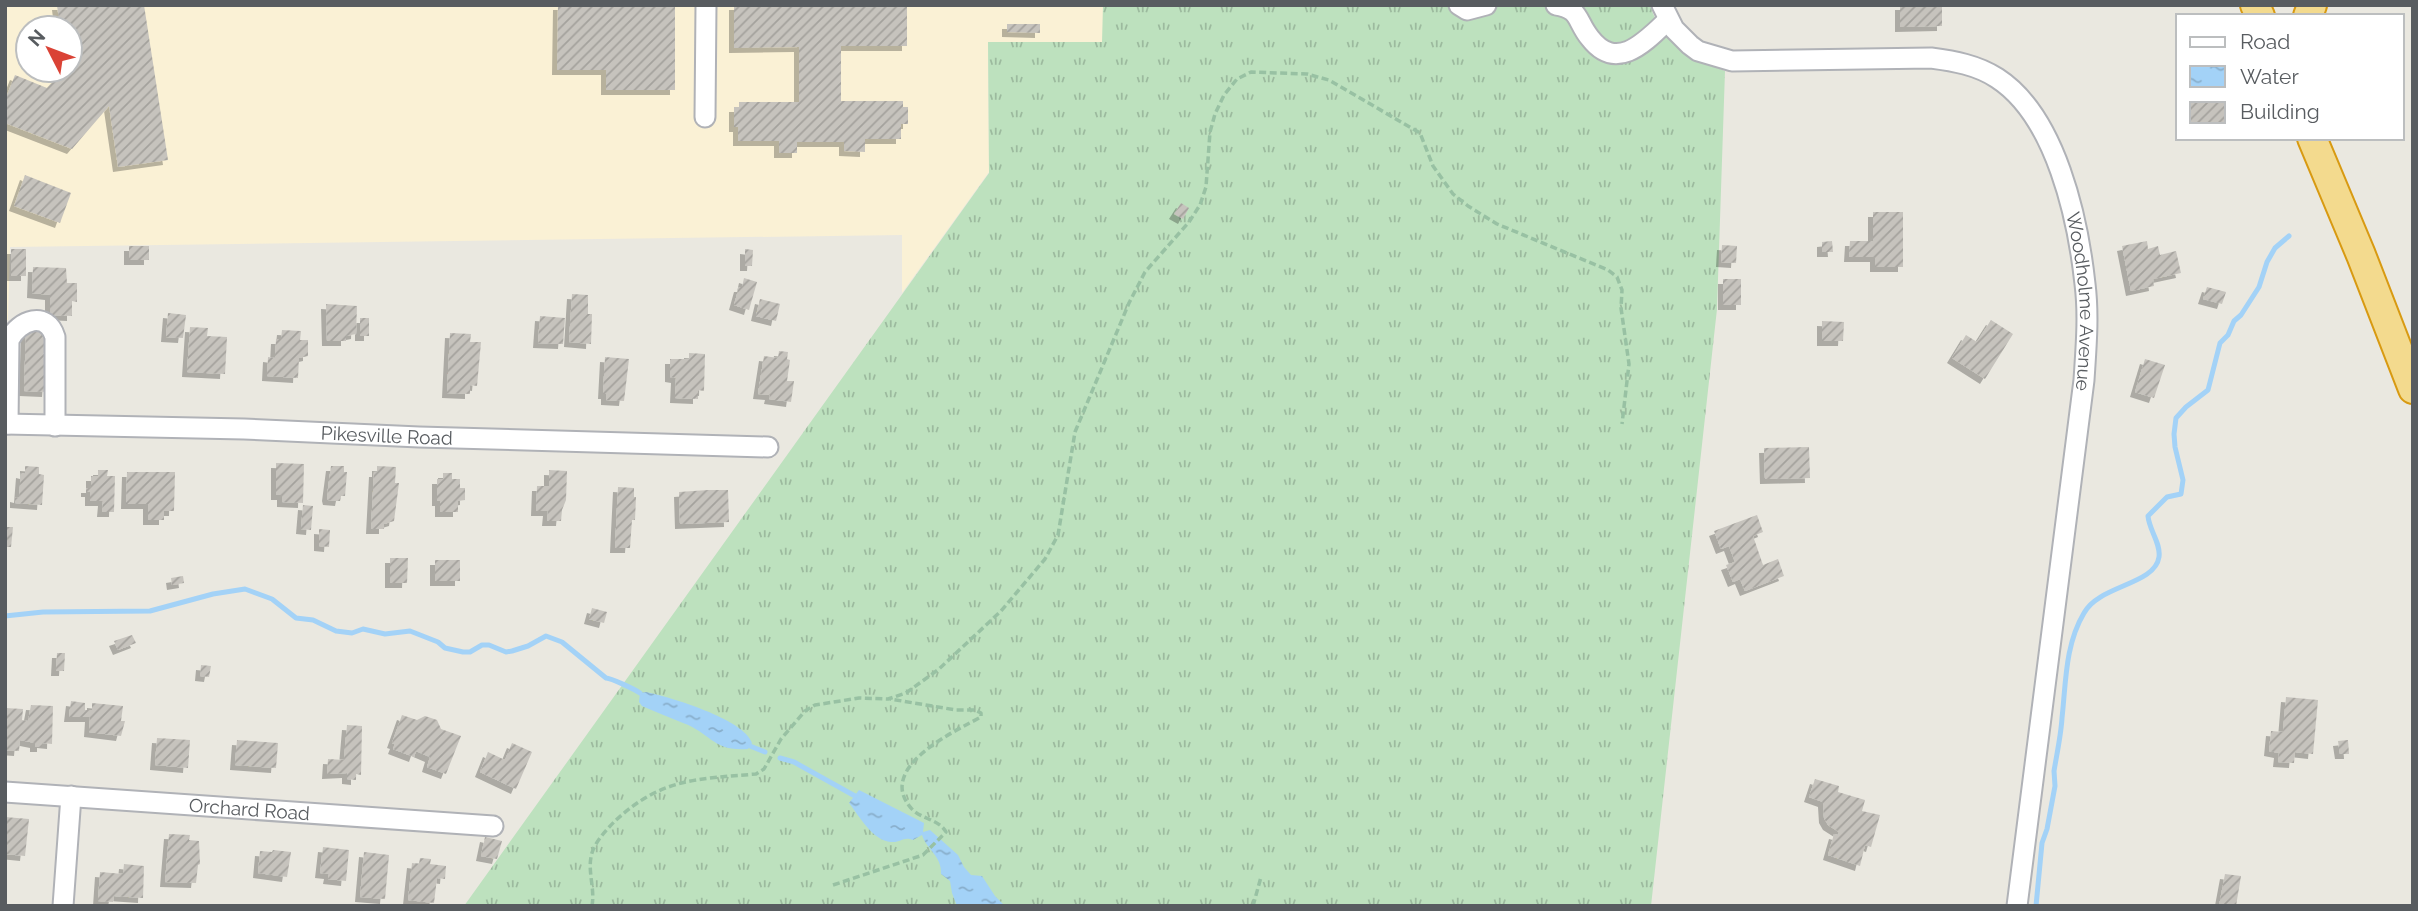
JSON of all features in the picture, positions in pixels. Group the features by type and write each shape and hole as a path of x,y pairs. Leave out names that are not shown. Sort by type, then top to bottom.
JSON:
{"highway":[{"path":"2315,140 2413,389"}],"street":[{"path":"705,117 706,5"},
{"path":"1459,5 1466,10 1486,5"},
{"path":"1556,5 1568,7 1576,13 1590,39 1611,53 1623,54 1633,50 1665,13"},
{"name":"Woodholme Avenue","path":"1665,13 1682,37 1699,51 1732,61 1931,58 1955,61 1982,70 1999,80 2029,110 2054,157 2078,238 2088,333 2017,906"},
{"path":"6,424 9,340 15,327 27,321 45,322 52,326 55,337 55,426"},
{"name":"Pikesville Road","path":"6,424 244,429 768,447"},
{"name":"Orchard Road","path":"5,792 493,826"},
{"path":"63,906 71,796"}],"path":[{"path":"888,699 906,692 939,669 1001,611 1045,559 1058,535 1075,432 1129,303 1145,272 1189,222 1200,205 1206,187 1210,132 1215,114 1224,95 1237,79 1251,72 1307,75 1344,87 1420,134 1433,166 1453,194 1468,206 1497,223 1608,270 1617,277 1622,290 1629,364 1622,424"},
{"path":"592,906 591,857 611,825 632,806 650,793 678,782 756,774 764,769 781,740 805,711 815,705 859,698 888,699 981,713 981,717 935,744 908,767 902,776 901,787 912,810 943,827 946,832 942,837 923,855 833,885"},
{"path":"1253,906 1261,877"}],"shaded area":[{"path":"5,5 1103,5 1103,42 988,43 989,172 902,293 902,235 10,247 8,320 5,320"}],"green space":[{"path":"1103,5 1650,5 1662,29 1679,47 1725,71 1717,309 1651,906 464,906 989,173 988,42 1102,42"}],"water":[{"path":"646,692 705,710 735,726 746,734 752,743 748,749 719,745 692,727 642,706 639,702 640,693"},
{"path":"859,790 924,823 923,832 930,830 958,855 971,875 982,876 1005,906 957,906 950,881 941,874 939,862 922,835 913,840 894,842 878,837 849,803"}],"building":[{"path":"57,5 144,5 168,160 118,167 109,106 72,149 5,123 5,100 14,78 14,84 37,84 47,88 51,84 84,84 84,14 58,14"},
{"path":"558,5 675,5 675,90 606,90 606,70 557,70"},
{"path":"734,5 907,5 907,46 841,46 841,101 903,101 903,107 908,107 908,124 901,124 901,139 865,139 865,152 844,151 844,142 797,142 797,153 779,153 779,141 738,141 738,127 734,127 734,107 739,107 739,102 799,102 799,47 734,48"},
{"path":"1900,5 1942,5 1942,26 1900,27"},
{"path":"1007,24 1040,24 1040,33 1007,32"},
{"path":"25,175 71,193 60,223 14,206"},
{"path":"1181,203 1189,208 1183,219 1174,214"},
{"path":"1873,212 1903,212 1903,267 1875,267 1875,257 1849,257 1850,241 1873,241"},
{"path":"1832,241 1833,252 1822,252 1822,242"},
{"path":"2147,241 2148,249 2158,246 2160,255 2176,251 2181,273 2153,279 2154,286 2131,291 2122,246"},
{"path":"1722,245 1737,246 1736,263 1721,262"},
{"path":"129,246 149,246 149,260 129,260"},
{"path":"11,249 26,249 26,276 11,276"},
{"path":"745,249 753,250 752,266 745,266"},
{"path":"33,267 66,268 67,283 77,283 77,302 72,301 72,316 52,315 50,295 32,293"},
{"path":"744,278 757,282 749,310 734,305"},
{"path":"1723,279 1741,279 1741,305 1723,305"},
{"path":"2207,287 2226,292 2222,304 2203,299"},
{"path":"572,294 588,295 588,314 592,314 591,344 569,342"},
{"path":"760,299 780,304 776,321 756,316"},
{"path":"326,304 357,306 356,334 346,336 346,341 327,341"},
{"path":"168,313 186,315 183,338 166,337"},
{"path":"540,316 565,318 563,344 538,343"},
{"path":"360,318 369,318 369,336 360,336"},
{"path":"1991,320 2013,334 1985,379 1952,358 1966,335 1977,342"},
{"path":"1822,321 1844,322 1843,341 1822,341"},
{"path":"190,327 208,328 207,336 227,337 225,374 187,372"},
{"path":"26,329 49,330 48,353 42,353 50,355 47,392 24,391"},
{"path":"282,330 301,331 300,340 308,340 308,356 299,358 298,378 267,376 268,357 275,358 276,339 281,339"},
{"path":"450,333 471,334 470,342 481,342 477,386 470,385 470,394 447,393"},
{"path":"779,351 788,352 787,359 790,360 787,381 794,381 791,402 769,399 770,395 758,394 764,356 778,358"},
{"path":"689,353 705,354 704,391 698,390 698,399 675,398 676,378 670,377 670,359 689,359"},
{"path":"605,357 629,359 624,401 606,400 606,394 603,394"},
{"path":"2145,359 2165,365 2154,398 2135,392"},
{"path":"1809,447 1810,478 1765,479 1764,448"},
{"path":"276,463 304,464 303,503 282,502 282,495 276,495"},
{"path":"25,466 39,467 39,474 44,475 42,505 15,503 15,497 19,498 21,473 25,474"},
{"path":"331,466 344,466 344,472 347,472 345,496 341,496 340,501 328,500"},
{"path":"377,466 396,467 395,483 399,483 394,521 384,524 384,529 371,529 374,472 377,472"},
{"path":"98,470 108,470 107,476 115,476 114,512 102,512 103,501 90,501 90,492 86,492 86,488 91,488 91,476 98,476"},
{"path":"549,470 567,471 566,500 561,521 547,521 548,511 536,511 537,486 549,486"},
{"path":"127,472 175,472 174,511 164,511 164,520 148,520 148,504 126,504"},
{"path":"443,473 452,473 452,479 460,479 460,488 465,488 465,500 458,501 458,512 440,512 437,479 443,479"},
{"path":"618,487 634,488 636,497 630,548 615,548"},
{"path":"728,490 729,522 680,524 679,492"},
{"path":"303,505 313,506 311,530 301,529"},
{"path":"1757,515 1763,532 1753,536 1763,565 1778,559 1784,576 1745,591 1740,579 1733,582 1726,565 1735,562 1729,546 1721,549 1714,531"},
{"path":"5,527 13,527 11,547 5,547"},
{"path":"319,529 330,530 329,547 319,546"},
{"path":"390,558 408,558 407,583 390,583"},
{"path":"435,560 460,560 460,581 435,581"},
{"path":"183,576 184,583 172,585 171,578"},
{"path":"592,608 607,612 604,623 589,619"},
{"path":"132,635 136,643 118,650 114,641"},
{"path":"57,653 65,653 64,671 56,671"},
{"path":"201,665 211,666 209,677 200,676"},
{"path":"2286,697 2318,700 2313,754 2295,752 2294,763 2278,762 2279,753 2269,751 2271,731 2283,732"},
{"path":"71,701 85,703 85,710 92,710 92,703 123,706 121,721 125,721 121,736 89,732 90,717 69,717"},
{"path":"31,705 53,706 52,744 42,743 42,747 35,747 35,743 20,740 19,751 5,750 5,708 23,709 22,720 28,721"},
{"path":"402,715 417,720 425,716 437,720 441,729 461,736 446,774 427,767 430,757 416,751 414,757 393,749 395,744 392,743"},
{"path":"347,725 362,726 361,775 356,774 356,780 347,779 347,773 327,774 328,759 344,760"},
{"path":"157,738 190,740 188,768 155,765"},
{"path":"237,740 278,743 276,768 235,765"},
{"path":"2348,740 2349,754 2340,754 2338,741"},
{"path":"512,743 532,752 516,789 480,772 488,752 505,760"},
{"path":"1815,779 1839,786 1838,792 1865,800 1862,811 1880,815 1871,847 1865,845 1860,866 1828,855 1834,834 1838,835 1839,832 1828,825 1824,818 1823,802 1809,797"},
{"path":"5,817 29,819 25,856 5,854"},
{"path":"169,834 190,835 189,840 199,841 200,864 196,883 165,882"},
{"path":"485,837 502,841 497,859 481,856"},
{"path":"323,847 349,850 346,881 328,879 329,874 320,873"},
{"path":"260,851 291,852 287,877 258,873"},
{"path":"364,852 389,855 385,899 360,897"},
{"path":"420,858 431,859 430,864 446,866 445,879 437,878 434,903 408,900 412,863 419,864"},
{"path":"124,864 144,866 143,898 114,896 113,902 98,901 100,872 123,874"},
{"path":"2225,874 2241,876 2236,906 2219,906"}],"waterway":[{"path":"2036,906 2042,843 2055,786 2054,771 2061,731 2067,664 2073,638 2091,604 2101,596 2148,574 2155,566 2159,552 2148,516 2167,497 2181,494 2183,480 2175,447 2176,418 2208,390 2220,343 2259,287 2275,248 2289,236"},
{"path":"5,616 43,612 150,611 213,594 245,589 272,599 296,618 313,620 336,631 352,633 363,629 385,634 410,631 438,642 445,648 463,652 470,652 482,645 506,652 512,651 546,636 562,642 606,678 640,693"},
{"path":"750,746 765,752"},
{"path":"780,758 794,762 855,796"}]}
